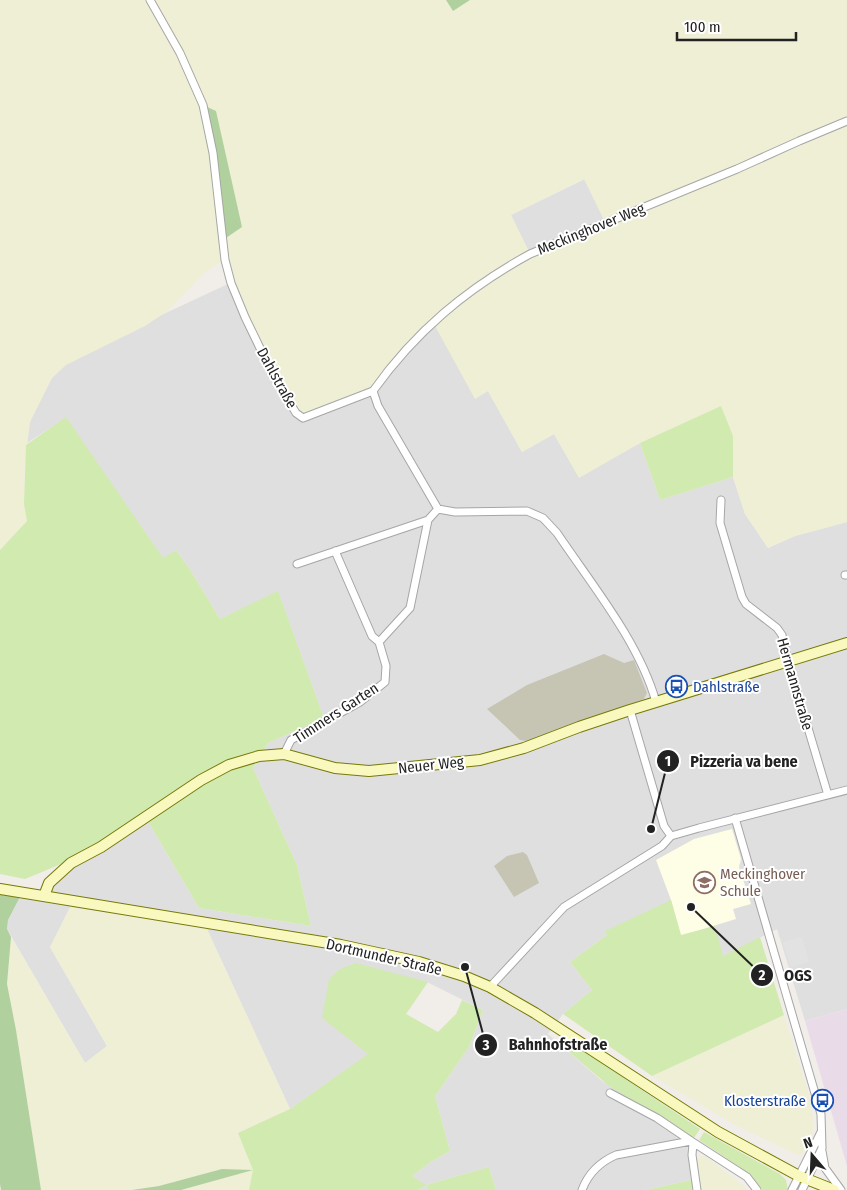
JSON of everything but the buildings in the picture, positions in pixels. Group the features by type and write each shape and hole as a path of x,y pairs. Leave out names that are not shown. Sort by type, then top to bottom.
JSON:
{"main road":[{"name":"Neuer Weg","path":"44,896 49,883 71,863 101,848 201,780 229,765 259,756 284,754 335,768 369,771 480,760 524,748 630,710 847,643"},
{"name":"Dortmunder Straße","path":"0,888 349,947 419,962 464,976 490,987 552,1024 704,1124 803,1177 834,1190"}],"street":[{"name":"Dahlstraße","path":"150,0 180,54 203,105 213,153 225,260 230,283 244,317 273,375 296,413 302,418 373,391"},
{"name":"Meckinghover Weg","path":"373,391 390,366 440,315 498,271 530,254 737,169 847,121"},
{"path":"373,391 378,406 438,509 455,512 527,511 536,513 543,518 557,533 637,654 649,678 656,702"},
{"name":"Hermannstraße","path":"721,500 720,523 742,597 746,604 777,628 782,635 828,795"},
{"path":"297,564 428,520 438,509"},
{"path":"379,642 410,608 428,520"},
{"name":"Timmers Garten","path":"284,754 291,740 360,702 385,682 386,666 379,642 372,636 335,551"},
{"path":"630,710 664,826 671,836"},
{"path":"490,987 564,907 662,846 671,836 847,790"},
{"path":"735,818 818,1100 821,1114 822,1148 825,1168 841,1190"},
{"path":"610,1092 657,1118 708,1151 747,1177 757,1190"},
{"path":"802,1190 803,1177 821,1132"},
{"path":"582,1190 592,1171 609,1158 616,1155 692,1142"},
{"path":"692,1142 697,1190"},
{"path":"792,1190 822,1148"}],"shaded area":[{"path":"0,0 446,0 453,11 470,0 847,0 847,121 605,222 584,179 511,215 530,254 471,290 370,387 297,419 273,375 224,260 204,273 169,310 145,326 66,365 52,378 30,422 25,463 24,504 27,521 0,550"},
{"path":"847,124 847,522 795,536 768,548 745,514 733,477 733,436 640,443 579,478 554,434 522,452 488,391 475,399 434,324 478,287 530,258 590,231"},
{"path":"585,179 605,222 530,254 511,215"},
{"path":"230,283 431,316 475,398 488,391 522,452 554,434 579,477 640,443 660,500 733,477 745,514 768,548 795,536 847,522 847,1009 805,1021 777,929 694,971 606,931 607,935 570,962 592,990 563,1014 548,1034 602,1081 694,1138 687,1145 692,1180 645,1190 496,1190 489,1167 426,1185 428,1190 418,1190 425,1185 412,1176 432,1161 450,1151 435,1096 469,1047 483,1010 427,982 369,1054 290,1109 206,927 50,947 107,1046 85,1063 7,929 8,920 22,893 44,896 55,879 146,818 199,908 311,926 297,865 253,768 268,743 324,718 278,592 220,619 176,550 163,559 66,418 27,443 27,424 42,378 78,354"},
{"path":"604,654 624,663 634,660 647,693 644,699 527,741 520,740 487,709 527,685"},
{"name":"Meckinghover Schule","path":"732,829 741,859 739,867 751,904 733,909 736,919 681,936 671,900 656,860 694,839"},
{"path":"523,852 527,855 539,883 514,897 494,866 507,856"},
{"path":"70,907 206,927 290,1109 238,1133 253,1170 249,1190 181,1190 251,1170 222,1169 159,1186 132,1190 41,1190 7,984 11,937 85,1063 107,1046 50,947"},
{"path":"802,937 809,962 790,967 783,942"},
{"path":"847,1009 847,1166 805,1021"},
{"path":"784,1015 808,1091 813,1117 813,1130 809,1146 802,1154 798,1155 737,1126 652,1076"},
{"path":"701,1156 706,1157 747,1190 699,1190 696,1160"}],"green space":[{"path":"446,0 470,0 453,11"},
{"path":"203,105 216,111 242,227 223,240"},
{"path":"721,406 733,436 733,477 660,500 640,443"},
{"path":"66,417 163,558 176,550 220,619 278,591 324,718 268,743 253,768 297,865 311,926 199,908 146,818 101,847 25,879 0,874 0,550 27,521 24,504 26,445"},
{"path":"0,889 22,893 8,920 7,929 11,937 7,984 41,1190 1,1190 0,1184"},
{"path":"671,900 681,935 715,926 723,956 760,937 784,1015 652,1076 563,1014 592,990 570,962 607,935 605,931"},
{"path":"356,963 428,982 406,1014 438,1032 456,1014 462,1000 483,1010 469,1047 435,1096 450,1151 432,1161 412,1176 426,1185 418,1190 249,1190 253,1170 238,1133 290,1109 368,1054 322,1018 329,979 340,969"},
{"path":"575,1045 700,1129 694,1138 609,1086 569,1052"},
{"path":"704,1132 780,1174 786,1180 788,1190 763,1190 741,1168 699,1140"},
{"path":"489,1167 496,1190 428,1190 426,1185"},
{"path":"222,1169 253,1170 181,1190 132,1190 159,1186"},
{"path":"692,1180 693,1190 645,1190"}],"place":[{"name":"Dahlstraße","path":"677,687"},
{"name":"Pizzeria va bene","path":"651,829"},
{"name":"Meckinghover Schule","path":"704,883"},
{"name":"OGS","path":"691,907"},
{"name":"Bahnhofstraße","path":"465,967"},
{"name":"Klosterstraße","path":"822,1101"}]}
